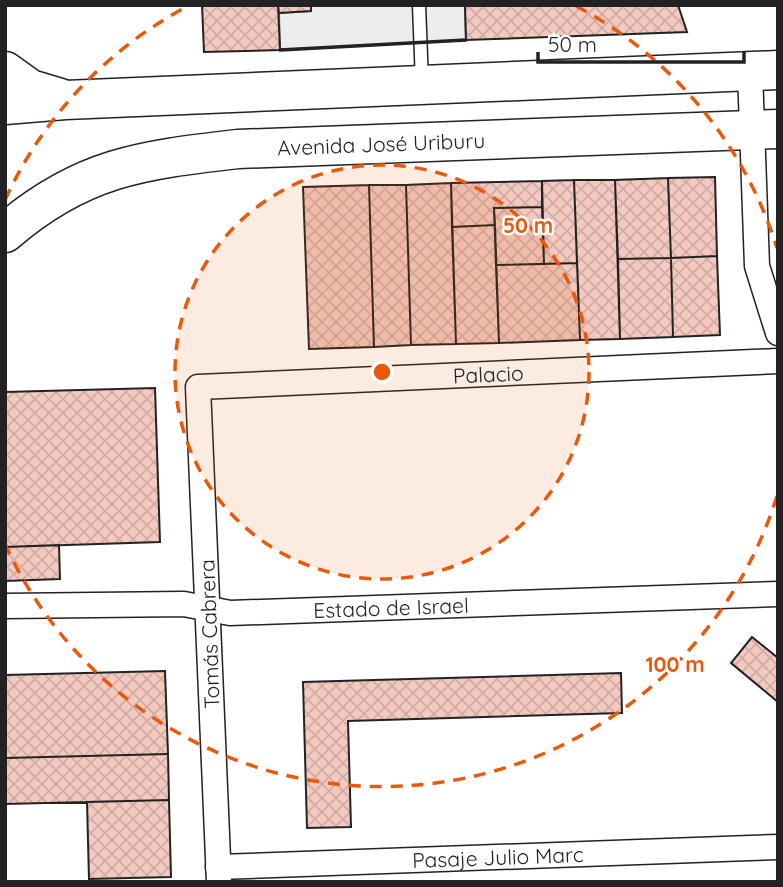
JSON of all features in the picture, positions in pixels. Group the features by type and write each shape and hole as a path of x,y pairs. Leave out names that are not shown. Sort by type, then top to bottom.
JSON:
{"main road":[{"path":"5,71 30,89 65,100"},
{"path":"5,105 65,100 764,71"},
{"name":"Avenida José Uriburu","path":"5,233 28,213 83,180 129,164 175,156 238,149 765,130"}],"street":[{"path":"764,71 765,130 757,266 778,333"},
{"name":"Palacio","path":"198,387 778,361"},
{"name":"Tomás Cabrera","path":"198,387 219,875"},
{"name":"Estado de Israel","path":"5,606 184,604 230,613 778,594"},
{"name":"Pasaje Julio Marc","path":"219,875 778,848"}],"lane":[{"path":"419,5 422,85"}],"shaded area":[{"path":"311,5 465,5 466,40 280,50 279,13 311,11"}],"building":[{"path":"202,5 278,5 280,50 204,52"},
{"path":"278,5 311,5 311,11 279,13"},
{"path":"465,5 678,5 687,32 466,40"},
{"path":"715,177 717,256 671,258 668,178"},
{"path":"668,178 671,258 618,259 615,180"},
{"path":"574,180 615,180 620,339 580,340"},
{"path":"574,180 577,263 544,264 542,181"},
{"path":"542,181 542,207 494,208 495,225 452,227 451,183"},
{"path":"451,183 456,344 411,345 406,185"},
{"path":"369,185 406,185 411,345 374,347"},
{"path":"369,185 374,347 309,349 303,187"},
{"path":"542,207 544,264 496,265 494,208"},
{"path":"495,225 499,343 456,344 452,227"},
{"path":"717,256 720,335 673,337 671,258"},
{"path":"671,258 673,337 620,339 618,259"},
{"path":"577,263 580,340 499,343 496,265"},
{"path":"155,388 160,542 5,547 5,392"},
{"path":"59,545 60,579 5,581 5,547"},
{"path":"752,637 778,658 778,702 731,663"},
{"path":"165,671 168,754 5,758 5,675"},
{"path":"621,673 622,713 348,721 351,827 307,828 303,682"},
{"path":"168,754 169,800 5,804 5,758"},
{"path":"169,800 171,877 89,879 87,802"}],"wall":[{"path":"280,50 466,40"}]}
